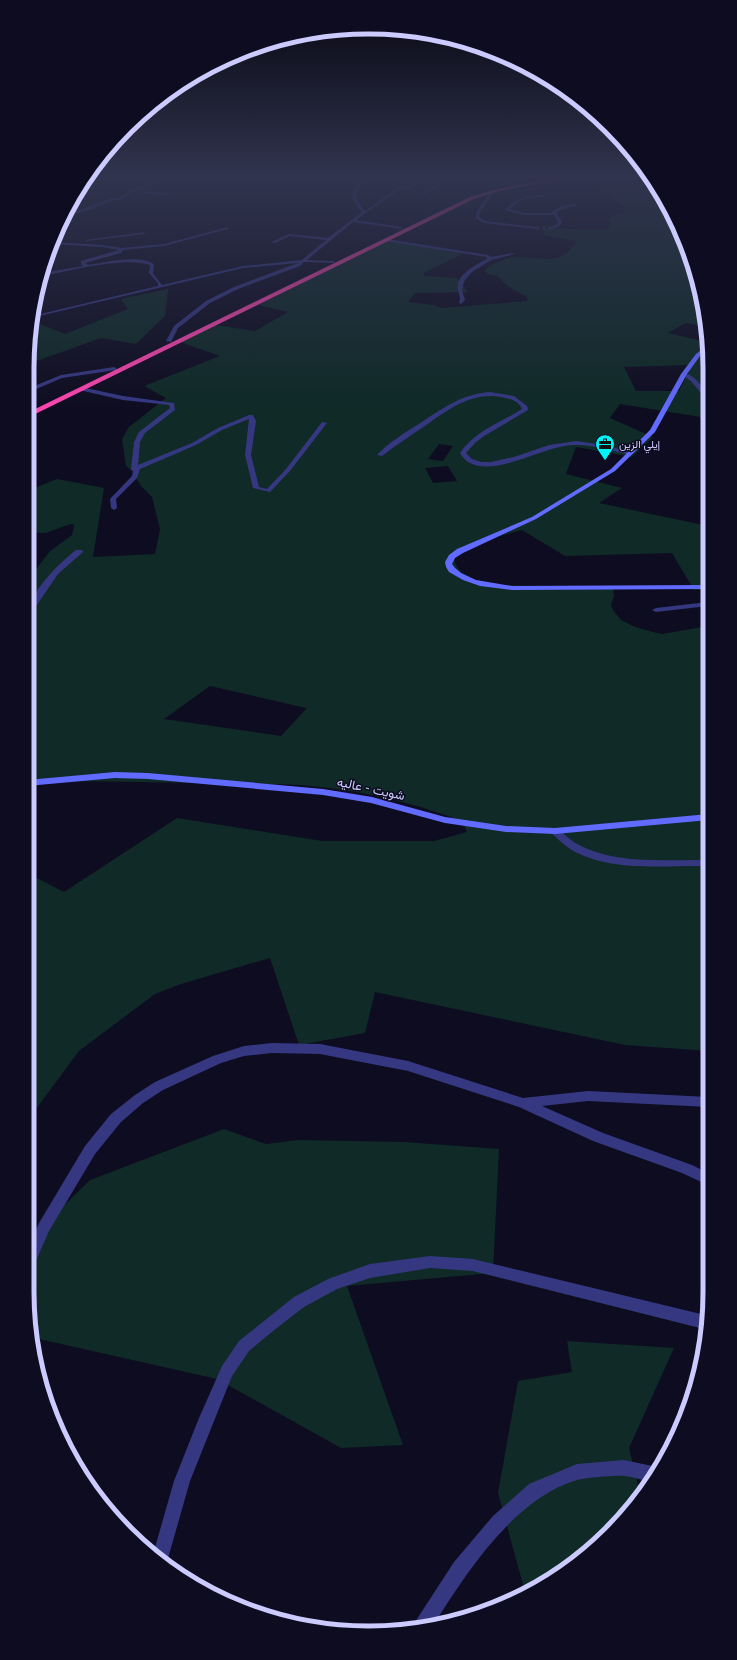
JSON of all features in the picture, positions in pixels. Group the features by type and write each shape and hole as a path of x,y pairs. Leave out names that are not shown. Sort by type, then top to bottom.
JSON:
{"highway":[{"path":"34,407 345,255"},
{"path":"34,412 354,255"},
{"path":"34,408 44,407"}],"main road":[{"path":"702,351 684,374 653,431 613,470 547,511 450,557 448,562 450,568 466,580 512,588 703,587"},
{"name":"شويت - عاليه","path":"34,782 121,775 323,792 372,800 473,826 506,829 555,831 703,818"}],"street":[{"path":"87,267 83,264 83,262 107,255"},
{"path":"169,341 176,327 208,302 236,288 292,268 310,255"},
{"path":"486,255 490,259"},
{"path":"461,303 463,300 460,290 461,281 467,274 490,259 506,255"},
{"path":"48,274 126,261 147,261 152,264 150,268 152,277 160,283 160,286"},
{"path":"38,317 160,286 243,267 303,261 332,262"},
{"path":"38,317 245,269 298,265 326,266"},
{"path":"245,269 292,268"},
{"path":"151,273 161,276"},
{"path":"168,278 181,281"},
{"path":"34,388 61,377 114,368"},
{"path":"684,374 692,380 703,392"},
{"path":"81,389 123,398 172,404 173,409 142,432 137,442 134,469 194,444 220,428 251,416 252,421 248,455 250,468 256,488 268,491 288,470 324,423"},
{"path":"380,455 406,434 425,423 443,409 463,399 484,393 492,393 518,399 525,407 525,410 482,435 465,448 463,453 474,462 485,464 500,463 551,447 576,443 631,453"},
{"path":"114,508 113,499 135,477 137,467"},
{"path":"34,603 50,579 66,561 79,552"},
{"path":"656,610 703,605"},
{"path":"555,831 581,850 592,855 619,862 703,863"},
{"path":"34,1249 44,1227 90,1150 116,1118 139,1099 159,1086 217,1059 244,1051 272,1048 320,1049 408,1066 523,1103 598,1137 703,1177"},
{"path":"523,1103 588,1096 703,1102"},
{"path":"162,1554 182,1481 227,1371 244,1346 268,1326 299,1302 333,1284 370,1271 430,1262 473,1266 701,1321"},
{"path":"425,1621 460,1568 499,1522 535,1490 576,1472 624,1468 649,1473"}],"green space":[{"path":"357,255 460,255 424,273 424,276 457,278 468,292 415,293 408,302 433,305 441,308 528,301 527,297 509,287 497,276 487,274 485,270 508,258 557,258 563,255 683,255 692,282 700,326 686,323 668,333 701,341 703,417 620,404 610,418 653,437 632,457 576,447 566,474 622,488 599,503 703,525 703,589 694,590 672,553 565,556 522,530 478,542 454,557 459,570 464,574 471,578 493,584 613,589 614,596 611,605 613,610 621,620 635,627 662,634 703,627 703,1051 625,1045 375,992 365,1033 299,1045 270,958 181,984 155,994 79,1051 34,1112 34,877 64,892 177,818 323,841 434,841 467,832 462,821 442,814 382,797 321,787 300,785 207,783 90,781 34,782 34,570 50,551 72,535 74,526 73,524 68,525 46,533 34,531 34,488 57,479 104,488 93,557 155,554 160,529 152,497 141,486 132,471 126,466 122,439 129,427 166,398 144,386 220,356 180,342 216,325 255,331 288,312 259,305","holes":["692,365 679,391 636,391 624,367","439,444 453,446 443,461 428,459","448,466 457,481 433,483 425,468","210,686 306,708 306,709 281,736 164,719"]},
{"path":"168,289 165,316 136,344 101,338 34,362 37,323 65,334 128,309 121,299"},
{"path":"224,1129 266,1144 298,1140 404,1142 499,1149 493,1273 347,1286 403,1445 341,1448 217,1379 39,1339 38,1344 34,1292 34,1235 90,1180"},
{"path":"567,1341 674,1348 629,1448 639,1488 620,1512 589,1543 554,1570 524,1588 498,1493 518,1381 572,1372"}],"place":[{"name":"إيلي الزين","path":"605,461"}]}
